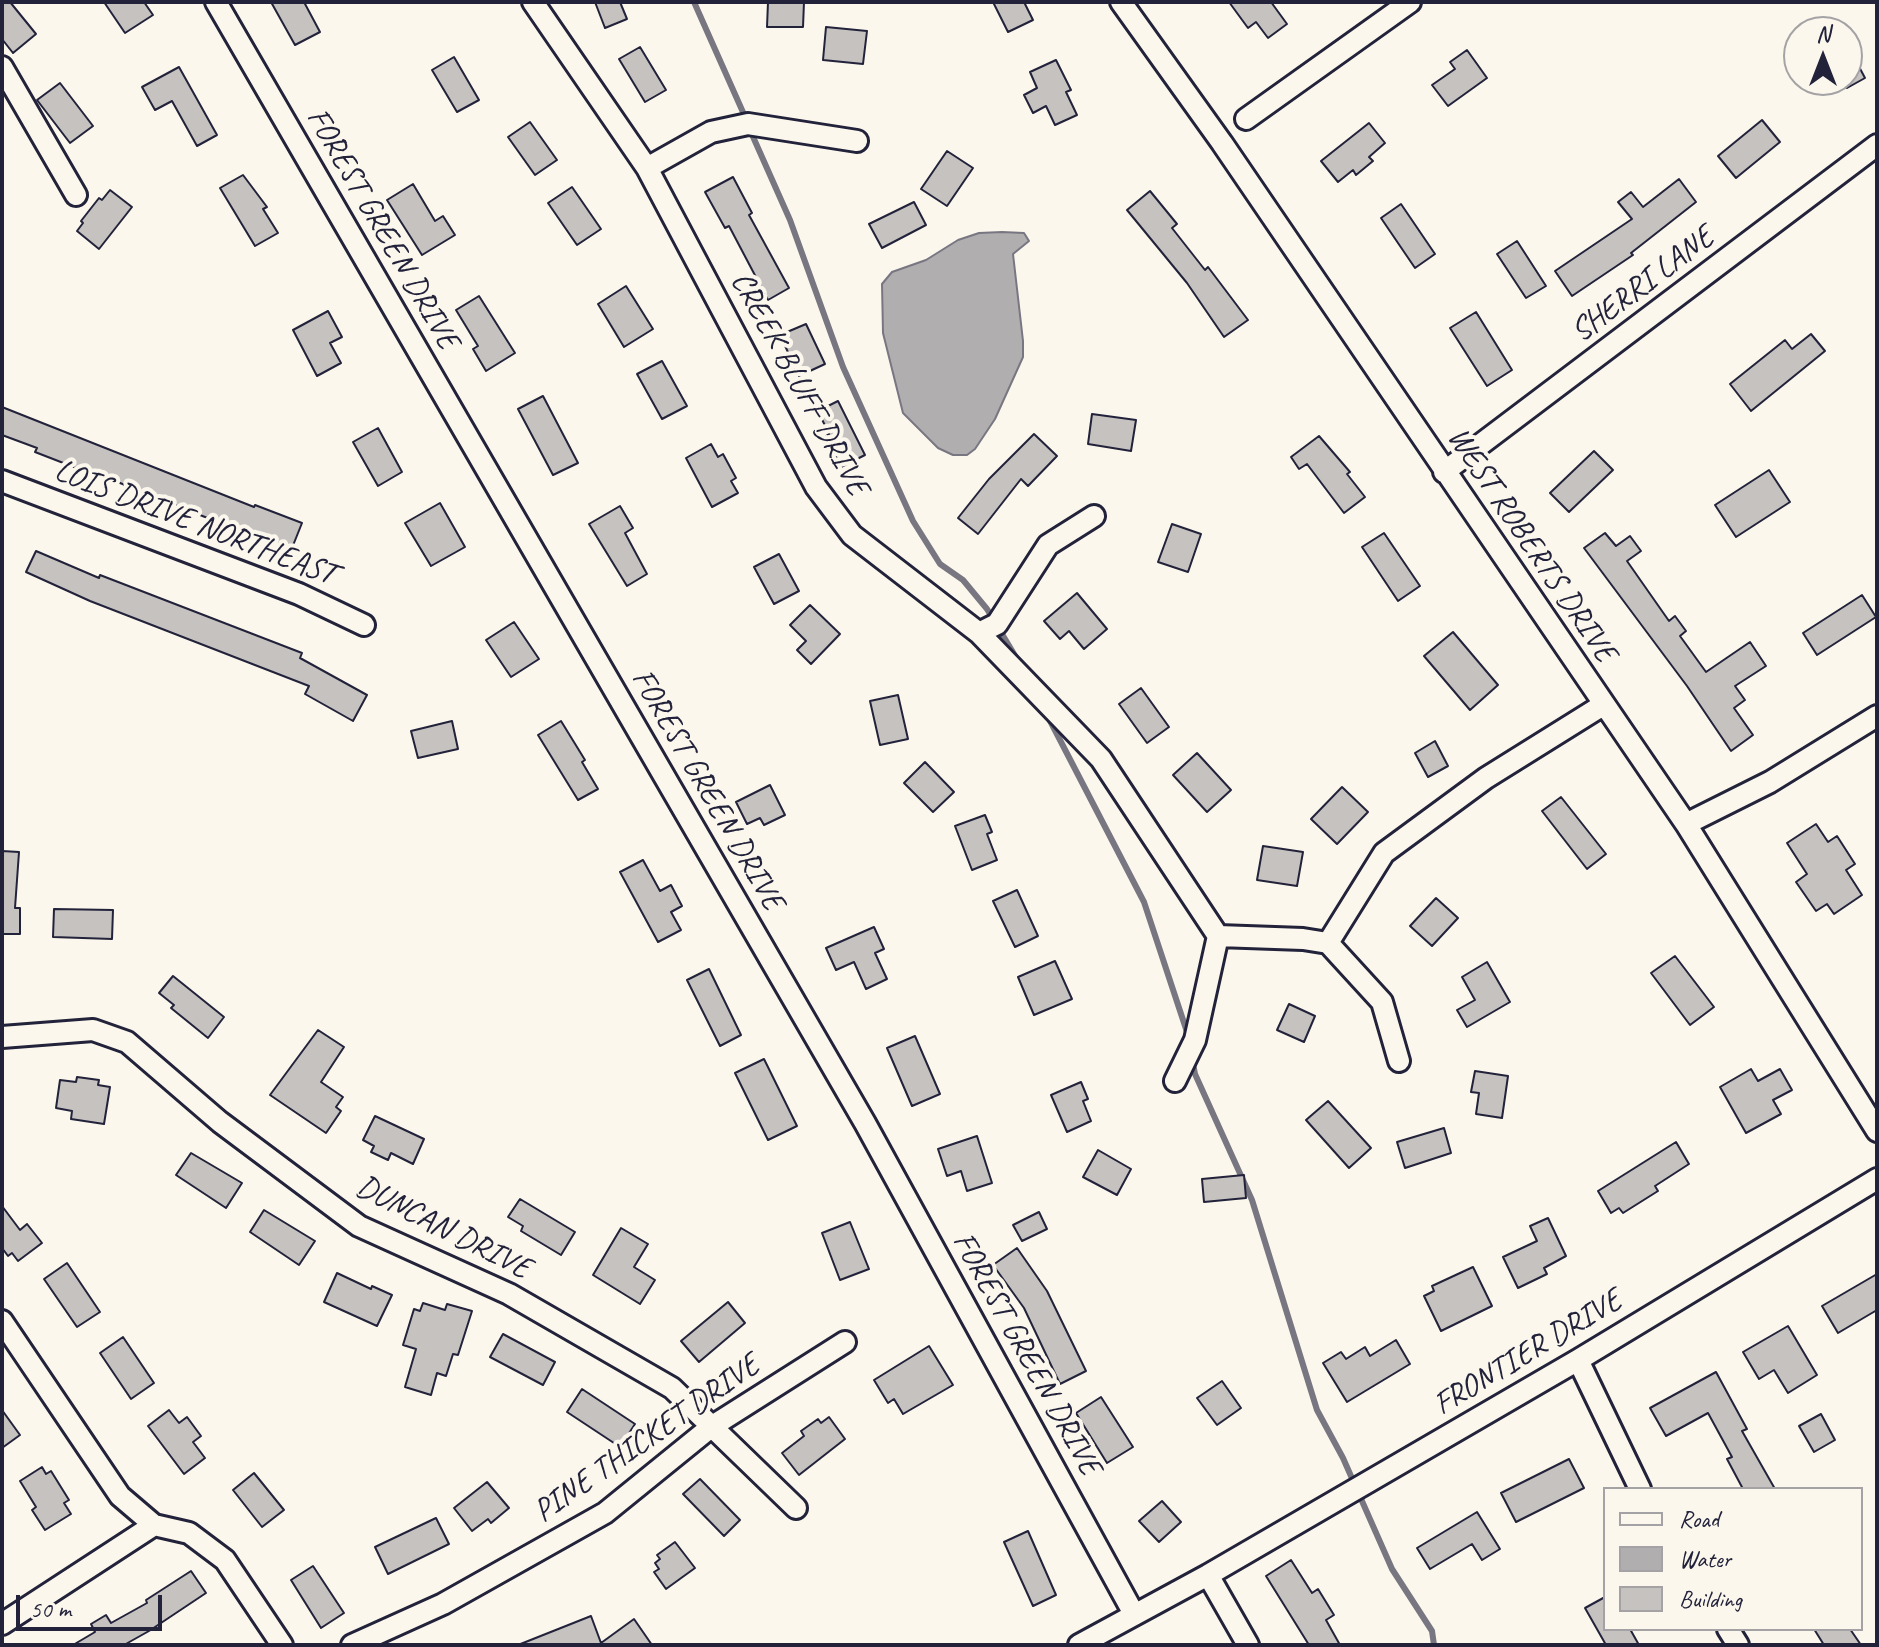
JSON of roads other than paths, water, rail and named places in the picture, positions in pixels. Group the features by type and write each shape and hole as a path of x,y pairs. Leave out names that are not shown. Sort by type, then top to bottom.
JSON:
{"street":[{"name":"FOREST GREEN DRIVE","path":"216,2 865,1123 1134,1614"},
{"name":"CREEK BLUFF DRIVE","path":"533,2 647,168 816,487 852,535 979,633 1101,759 1218,936"},
{"name":"WEST ROBERTS DRIVE","path":"1121,2 1222,143 1686,824 1877,1131"},
{"path":"1246,119 1410,2"},
{"path":"2,67 76,195"},
{"path":"647,168 711,132 748,124 857,141"},
{"name":"SHERRI LANE","path":"1444,472 1877,145"},
{"name":"LOIS DRIVE NORTHEAST","path":"2,481 299,594 364,625"},
{"path":"979,633 997,624 1048,545 1094,516"},
{"path":"1328,943 1384,853 1486,778 1603,705"},
{"path":"1686,824 1770,782 1877,716"},
{"path":"1175,1081 1195,1040 1218,936 1303,939 1328,943 1382,1002 1399,1061"},
{"name":"DUNCAN DRIVE","path":"2,1037 93,1030 127,1042 220,1122 359,1226 509,1294 672,1388 796,1508"},
{"name":"FRONTIER DRIVE","path":"1134,1614 1208,1575 1578,1360 1877,1179"},
{"path":"2,1321 120,1496 154,1525 189,1533 225,1560 282,1645"},
{"name":"PINE THICKET DRIVE","path":"352,1645 443,1604 605,1513 711,1427 845,1342"},
{"path":"1578,1360 1639,1487"},
{"path":"2,1624 154,1525"},
{"path":"1208,1575 1248,1645"},
{"path":"1079,1645 1134,1614"}],"water":[{"path":"979,233 1024,233 1029,241 1013,254 1023,357 995,419 975,449 967,455 953,455 938,448 903,413 883,333 882,284 892,272 926,260 958,240"}],"waterway":[{"path":"694,2 746,119"},
{"path":"750,130 790,220 843,367 913,521 940,564 963,580 987,609 1020,664"},
{"path":"1046,713 1144,902 1188,1035"},
{"path":"1192,1058 1195,1074 1252,1200 1317,1410 1343,1458 1392,1569 1432,1631 1434,1645"}]}
